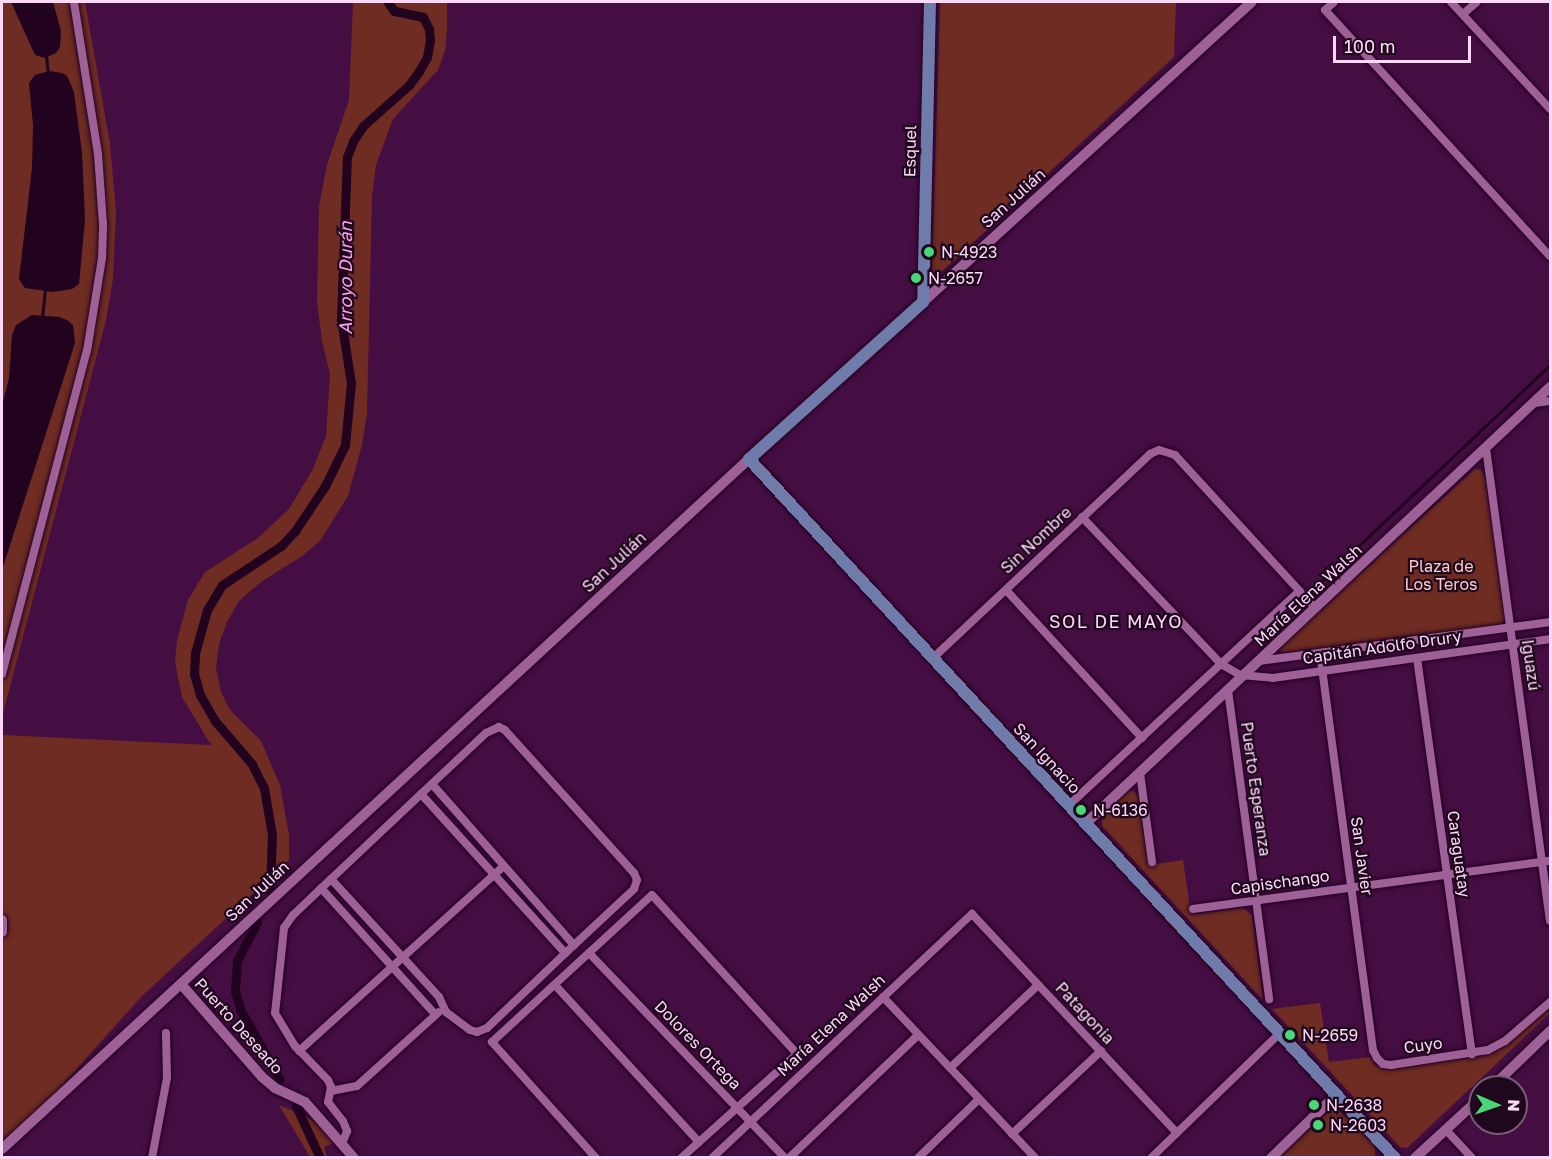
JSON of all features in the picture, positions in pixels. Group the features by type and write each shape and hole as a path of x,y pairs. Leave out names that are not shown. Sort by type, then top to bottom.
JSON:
{"main road":[{"name":"Esquel","path":"923,302 930,2"},
{"name":"San Julián","path":"749,459 923,302"},
{"name":"San Ignacio","path":"749,459 1336,1095 1388,1155"}],"street":[{"path":"2,674 87,351 102,258 103,224 99,154 74,2"},
{"name":"San Julián","path":"923,302 1252,2"},
{"path":"1334,2 1325,10 1551,256"},
{"path":"1451,2 1551,109"},
{"path":"1463,14 1477,2"},
{"name":"María Elena Walsh","path":"1085,824 1551,387"},
{"path":"1534,403 1551,401"},
{"name":"Iguazú","path":"1486,448 1513,644 1547,862 1551,921"},
{"name":"Sin Nombre","path":"933,658 1150,454 1163,449 1174,455 1299,591"},
{"name":"San Julián","path":"2,1149 749,459"},
{"path":"1082,518 1221,664"},
{"path":"1006,590 1142,738"},
{"path":"1299,591 1315,608"},
{"name":"María Elena Walsh","path":"1068,806 1299,591"},
{"name":"Capitán Adolfo Drury","path":"1259,661 1551,622"},
{"name":"Capitán Adolfo Drury","path":"1221,664 1231,672 1269,678 1551,639"},
{"name":"San Javier","path":"1320,653 1373,1050 1380,1062"},
{"name":"Caraguatay","path":"1417,658 1472,1054"},
{"name":"Puerto Esperanza","path":"1228,690 1269,999"},
{"path":"331,879 439,997 446,1012 470,1030 477,1032 487,1028 633,889 637,880 634,873 505,730 494,728 321,888 290,919 283,933 275,1013 299,1051 328,1080 331,1091 328,1104 343,1121 347,1131 342,1144"},
{"path":"1140,772 1152,862"},
{"path":"432,784 574,945"},
{"path":"421,794 565,953"},
{"name":"Capischango","path":"1193,909 1547,862"},
{"path":"299,1051 504,866"},
{"path":"321,888 435,1014"},
{"name":"María Elena Walsh","path":"589,953 652,895 797,1054 699,1142 687,1156"},
{"name":"María Elena Walsh","path":"712,1158 972,914"},
{"name":"Patagonia","path":"972,914 1177,1133"},
{"path":"2,920 2,932"},
{"path":"589,953 492,1042 596,1158"},
{"name":"Dolores Ortega","path":"589,953 787,1158"},
{"name":"Puerto Deseado","path":"181,984 262,1077 275,1088 305,1102 354,1158"},
{"path":"555,985 699,1142"},
{"path":"950,1068 1038,985"},
{"path":"883,997 1035,1158"},
{"name":"Cuyo","path":"1380,1062 1391,1065 1472,1054 1505,1041 1551,1002"},
{"path":"331,1091 357,1086 435,1014 446,1012"},
{"path":"152,1158 167,1078 166,1033"},
{"path":"1151,1158 1279,1034"},
{"path":"787,1158 918,1035"},
{"path":"1506,1075 1548,1038"},
{"path":"1012,1134 1101,1051"},
{"path":"1271,1158 1336,1095"},
{"path":"918,1158 980,1099"},
{"path":"1416,1158 1468,1109"},
{"path":"1446,1130 1472,1158"}],"green space":[{"path":"2,2 85,2 110,144 116,211 113,279 106,320 2,717"},
{"path":"353,2 447,2 447,30 445,51 438,70 393,119 376,165 372,197 367,414 362,445 348,496 320,541 302,556 261,582 239,601 227,622 219,644 216,668 221,692 230,710 261,741 280,785 289,835 289,860 141,997 49,1100 2,1141 2,735 211,745 182,697 175,660 177,641 188,600 205,572 258,538 289,509 313,469 326,436 330,374 322,341 317,302 319,206 327,165 349,100"},
{"path":"940,2 1176,2 1174,57 938,275 932,272"},
{"name":"Plaza de Los Teros","path":"1475,469 1481,470 1485,478 1506,614 1504,622 1497,625 1280,653 1282,646"},
{"path":"1127,791 1134,791 1139,798 1148,865 1183,860 1191,915 1243,908 1252,915 1263,1000 1102,826 1102,814"},
{"path":"1320,1003 1329,1062 1370,1057 1375,1065 1385,1069 1484,1056 1501,1049 1550,1006 1550,1013 1484,1075 1468,1075 1468,1090 1407,1148 1400,1147 1272,1009"},
{"path":"279,1105 307,1117 319,1126 333,1143 324,1147 327,1157 310,1157"},
{"path":"1336,1108 1375,1145 1375,1157 1279,1157 1330,1110"}],"shaded area":[{"path":"11,2 53,2 61,31 60,47 56,53 45,58 35,55"},
{"path":"49,71 67,76 74,92 82,153 85,220 79,284 72,289 53,292 25,288 19,279 32,168 33,125 29,83 35,75"},
{"path":"32,315 59,317 67,320 73,325 75,343 2,570 2,406 9,378 12,335 16,325"}],"waterway":[{"name":"Arroyo Durán","path":"270,891 272,835 264,788 252,764 215,721 200,695 194,674 195,653 207,610 222,585 281,546 295,531 325,486 345,445 351,383 341,319 347,157 353,141 363,126 409,85 419,71 427,57 430,40 429,29 423,17 394,11 388,2"},
{"path":"46,55 48,75"},
{"path":"42,318 45,289"},
{"path":"1315,587 1550,365"},
{"name":"Arroyo Durán","path":"257,922 237,961 235,991 240,1009 280,1080"},
{"name":"Arroyo Durán","path":"296,1106 320,1158"}],"place":[{"name":"N-4923","path":"929,252"},
{"name":"N-2657","path":"916,278"},
{"name":"N-6136","path":"1081,810"},
{"name":"N-2659","path":"1290,1035"},
{"name":"N-2638","path":"1314,1105"},
{"name":"N-2603","path":"1318,1125"}],"district":[{"name":"SOL DE MAYO","path":"1116,621"}]}
